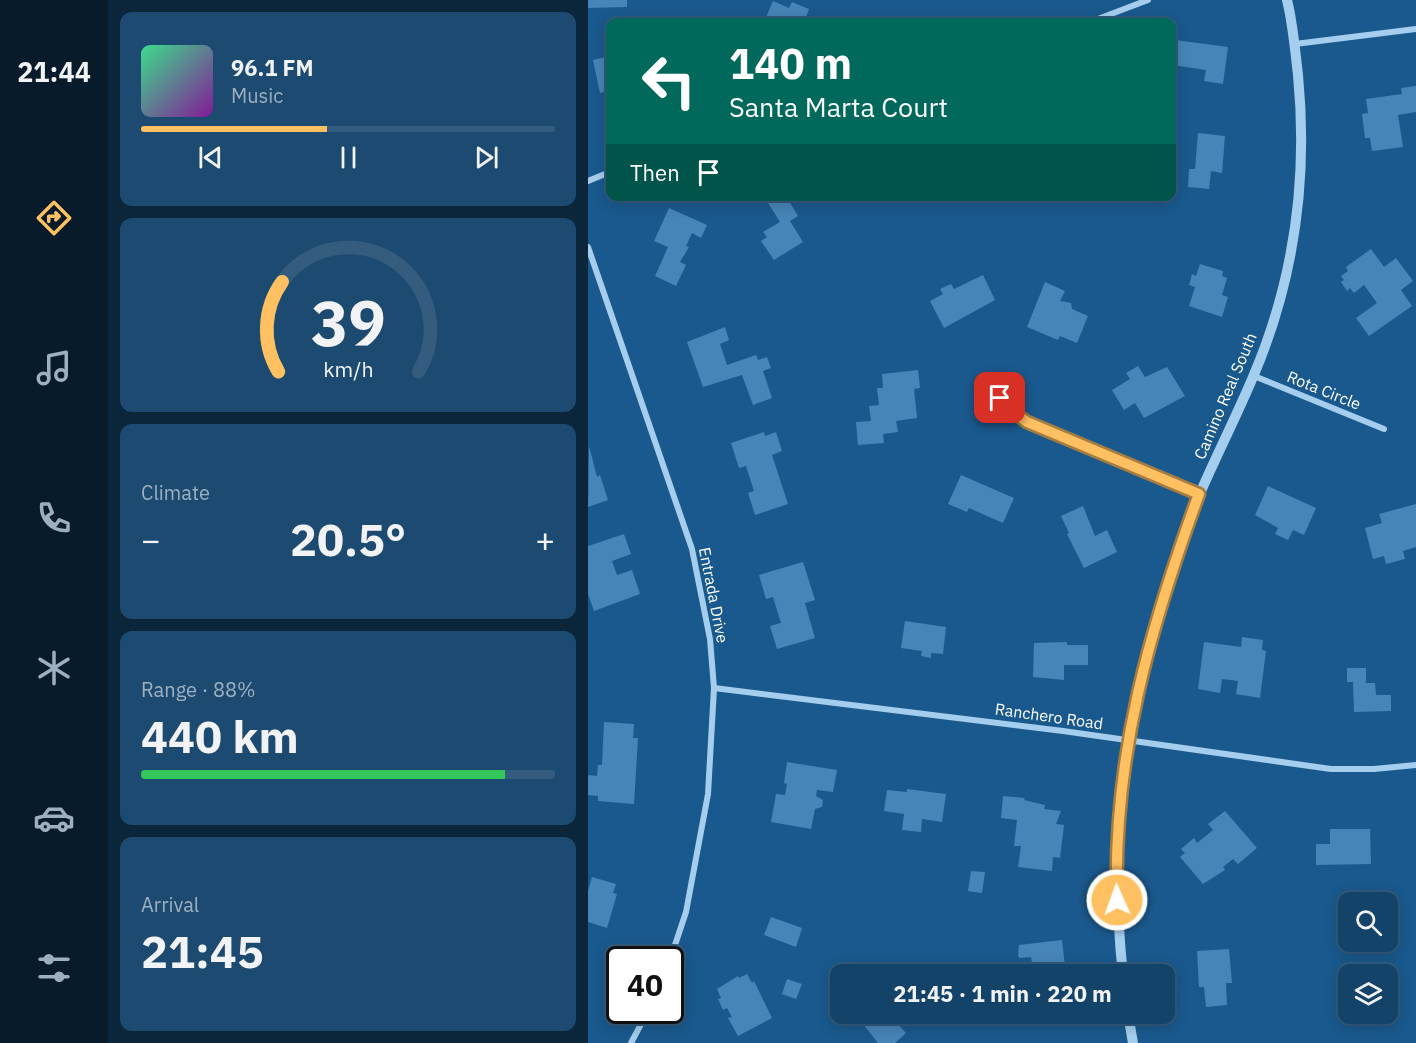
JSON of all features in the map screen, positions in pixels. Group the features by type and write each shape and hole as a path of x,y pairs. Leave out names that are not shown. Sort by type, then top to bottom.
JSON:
{"street":[{"path":"1101,18 1149,0"},
{"name":"Camino Real South","path":"1122,964 1116,861 1118,803 1134,701 1177,553 1199,494 1254,376 1277,311 1293,247 1300,192 1300,98 1295,44 1287,0"},
{"path":"1295,44 1416,29"},
{"path":"588,181 606,174"},
{"name":"Entrada Drive","path":"588,247 692,549 707,619 714,688 708,794 686,912 675,946"},
{"name":"Rota Circle","path":"1254,376 1384,429"},
{"path":"996,392 1012,411 1027,422 1199,494"},
{"name":"Ranchero Road","path":"714,688 1332,769 1374,769 1416,765"},
{"path":"635,1042 643,1024"},
{"path":"1130,1024 1133,1043"}],"building":[{"path":"588,0 627,0 627,7 588,8"},
{"path":"773,1 789,8 792,2 809,9 806,18 766,18"},
{"path":"1176,40 1228,47 1223,84 1204,81 1206,70 1176,66"},
{"path":"606,57 606,91 600,93 593,60"},
{"path":"1416,86 1416,112 1398,115 1403,147 1372,151 1370,138 1365,138 1362,114 1368,113 1366,99 1402,94 1401,88"},
{"path":"1198,133 1225,136 1222,173 1211,171 1209,189 1188,187 1189,169 1195,169"},
{"path":"789,201 798,216 790,221 803,242 774,260 761,241 767,237 763,232 780,222 768,203"},
{"path":"669,208 707,225 701,238 692,233 686,246 689,247 680,262 686,265 676,286 655,276 668,247 654,241"},
{"path":"1371,249 1384,267 1396,258 1413,281 1401,290 1412,306 1369,336 1356,318 1377,303 1364,285 1354,293 1350,288 1347,291 1341,282 1344,280 1341,276 1348,271 1346,267"},
{"path":"1200,264 1223,271 1222,276 1227,278 1222,295 1228,297 1222,317 1189,306 1195,287 1189,285 1192,274 1196,276"},
{"path":"983,275 995,300 944,328 930,301 943,294 940,289 951,284 954,289"},
{"path":"1045,282 1065,291 1060,301 1071,303 1072,309 1088,316 1077,343 1060,336 1058,340 1027,327"},
{"path":"725,327 729,340 720,344 727,365 756,355 758,360 767,357 771,368 763,371 772,398 753,405 742,375 703,387 687,342"},
{"path":"1138,366 1145,377 1167,367 1185,396 1144,418 1135,403 1124,410 1112,390 1130,379 1126,373"},
{"path":"918,370 920,388 914,389 917,418 896,421 898,432 883,434 884,443 858,445 856,422 871,421 869,406 879,405 877,388 883,388 882,374"},
{"path":"764,432 765,436 776,432 782,451 772,455 788,504 755,515 748,493 754,491 746,466 739,468 731,443"},
{"path":"589,446 597,477 600,475 608,500 588,507"},
{"path":"961,475 1014,498 1003,523 969,508 967,512 948,504"},
{"path":"1268,486 1316,508 1304,535 1293,530 1288,540 1275,534 1278,528 1255,515"},
{"path":"1416,504 1416,547 1403,551 1405,559 1386,564 1384,556 1373,559 1365,528 1382,523 1379,514"},
{"path":"1083,506 1095,536 1107,530 1117,552 1084,568 1061,516"},
{"path":"624,534 631,554 612,561 617,575 632,570 640,594 594,611 588,594 588,546"},
{"path":"803,562 815,600 805,603 815,638 777,649 770,626 781,623 773,597 766,599 759,575"},
{"path":"905,621 946,627 943,654 931,653 931,658 921,656 922,651 901,648"},
{"path":"1242,637 1263,640 1262,650 1266,651 1260,698 1236,694 1238,681 1222,679 1220,693 1198,689 1204,642 1241,647"},
{"path":"1067,642 1067,645 1088,645 1088,665 1064,665 1064,680 1033,677 1034,643"},
{"path":"1347,668 1366,668 1366,683 1375,683 1376,695 1391,695 1391,711 1354,712 1353,682 1347,682"},
{"path":"604,722 634,724 633,738 638,738 634,804 598,801 598,796 588,795 588,775 597,776 598,765 602,765"},
{"path":"787,762 837,770 833,792 817,790 816,796 823,800 822,807 815,809 811,829 771,822 776,794 785,795"},
{"path":"907,789 946,794 942,822 922,819 921,832 902,830 904,814 884,811 887,790 907,792"},
{"path":"1003,796 1025,798 1024,800 1045,805 1044,809 1061,811 1056,824 1064,825 1060,858 1053,857 1052,871 1018,867 1021,846 1014,846 1017,820 1001,818"},
{"path":"1225,811 1257,848 1238,864 1233,859 1223,867 1225,870 1203,884 1180,857 1185,853 1181,849 1194,838 1197,843 1213,830 1208,824"},
{"path":"1330,829 1370,829 1371,864 1316,865 1316,844 1330,844"},
{"path":"971,871 985,872 982,893 968,891"},
{"path":"592,877 616,884 613,893 617,894 607,928 588,922 588,891"},
{"path":"771,917 802,928 796,947 764,935"},
{"path":"1062,940 1065,964 1032,964 1031,957 1020,958 1018,956 1019,945"},
{"path":"1229,949 1232,983 1226,983 1227,1005 1206,1007 1204,987 1199,987 1197,951"},
{"path":"747,974 752,983 754,981 772,1018 738,1036 728,1018 732,1017 727,1008 723,1010 718,999 721,998 717,989 738,976 739,978"},
{"path":"787,979 802,984 796,999 782,994"},
{"path":"863,1024 898,1024 906,1033 895,1043 878,1043"}],"route":[{"path":"1000,398 1027,422 1199,494 1177,553 1134,701 1118,803 1117,900"}]}
